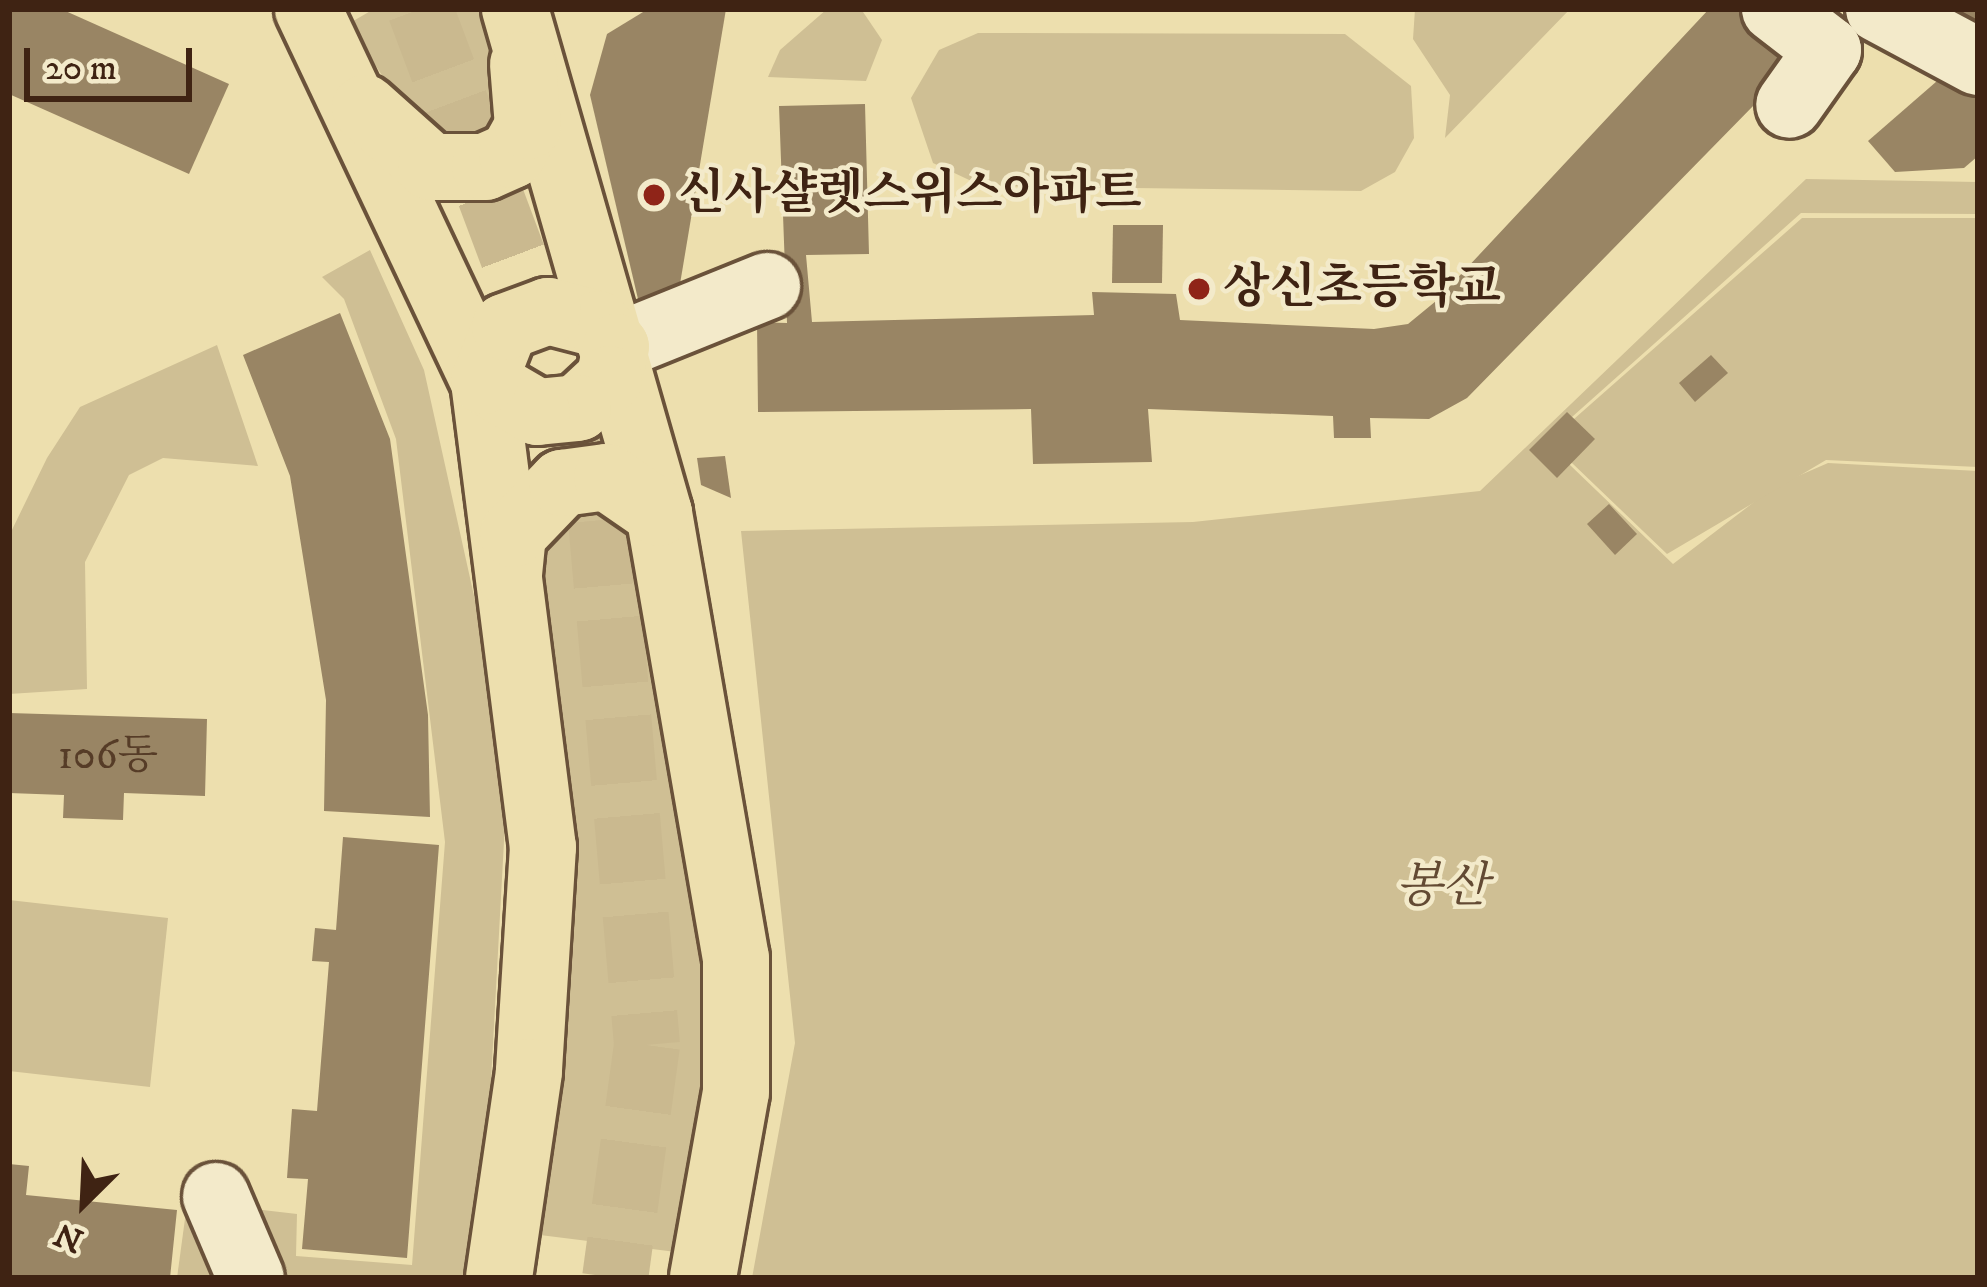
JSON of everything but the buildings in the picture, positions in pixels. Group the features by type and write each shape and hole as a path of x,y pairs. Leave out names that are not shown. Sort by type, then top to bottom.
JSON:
{"main road":[{"path":"321,38 431,167 485,167 512,154 528,126 516,11"},
{"path":"516,11 616,347 658,512 736,958 736,1092 703,1278"},
{"path":"321,38 484,381 543,847 529,1072 500,1278"},
{"path":"484,381 505,327 548,311 598,324 616,347"},
{"path":"509,574 514,535 562,483 607,477 658,512"}],"street":[{"path":"1775,9 1828,50 1789,105"},
{"path":"1879,9 1978,62"},
{"path":"616,347 766,286"},
{"path":"216,1196 251,1278"}],"green space":[{"path":"374,9 498,9 511,112 464,151 395,95 348,24"},
{"path":"827,9 861,9 882,40 866,81 768,77 780,50"},
{"path":"1415,9 1570,9 1445,138 1450,95 1413,39"},
{"path":"978,33 1345,34 1411,86 1414,138 1395,172 1361,191 982,186 933,163 911,98 939,50"},
{"name":"봉산","path":"1806,179 1978,182 1978,214 1801,213 1545,441 1673,564 1775,486 1828,463 1978,471 1978,1278 752,1278 795,1043 741,531 1193,522 1480,491"},
{"path":"1802,218 1978,218 1978,467 1826,460 1667,554 1549,441"},
{"path":"370,250 424,370 482,632 505,823 488,1136 468,1278 271,1278 237,1207 297,1214 296,1256 412,1265 445,842 396,439 344,299 322,277"},
{"path":"217,345 258,466 163,458 129,475 85,562 87,689 9,694 9,536 47,458 80,407"},
{"path":"577,504 628,519 718,1002 676,1252 532,1234 529,535"},
{"path":"9,900 168,918 150,1087 9,1071"},
{"path":"187,1204 223,1278 177,1278"}],"tunnel":[{"path":"420,9 577,427 601,520 647,1045 615,1278"}],"place":[{"name":"신사샬렛스위스아파트","path":"654,195"},
{"name":"상신초등학교","path":"1199,289"}]}
